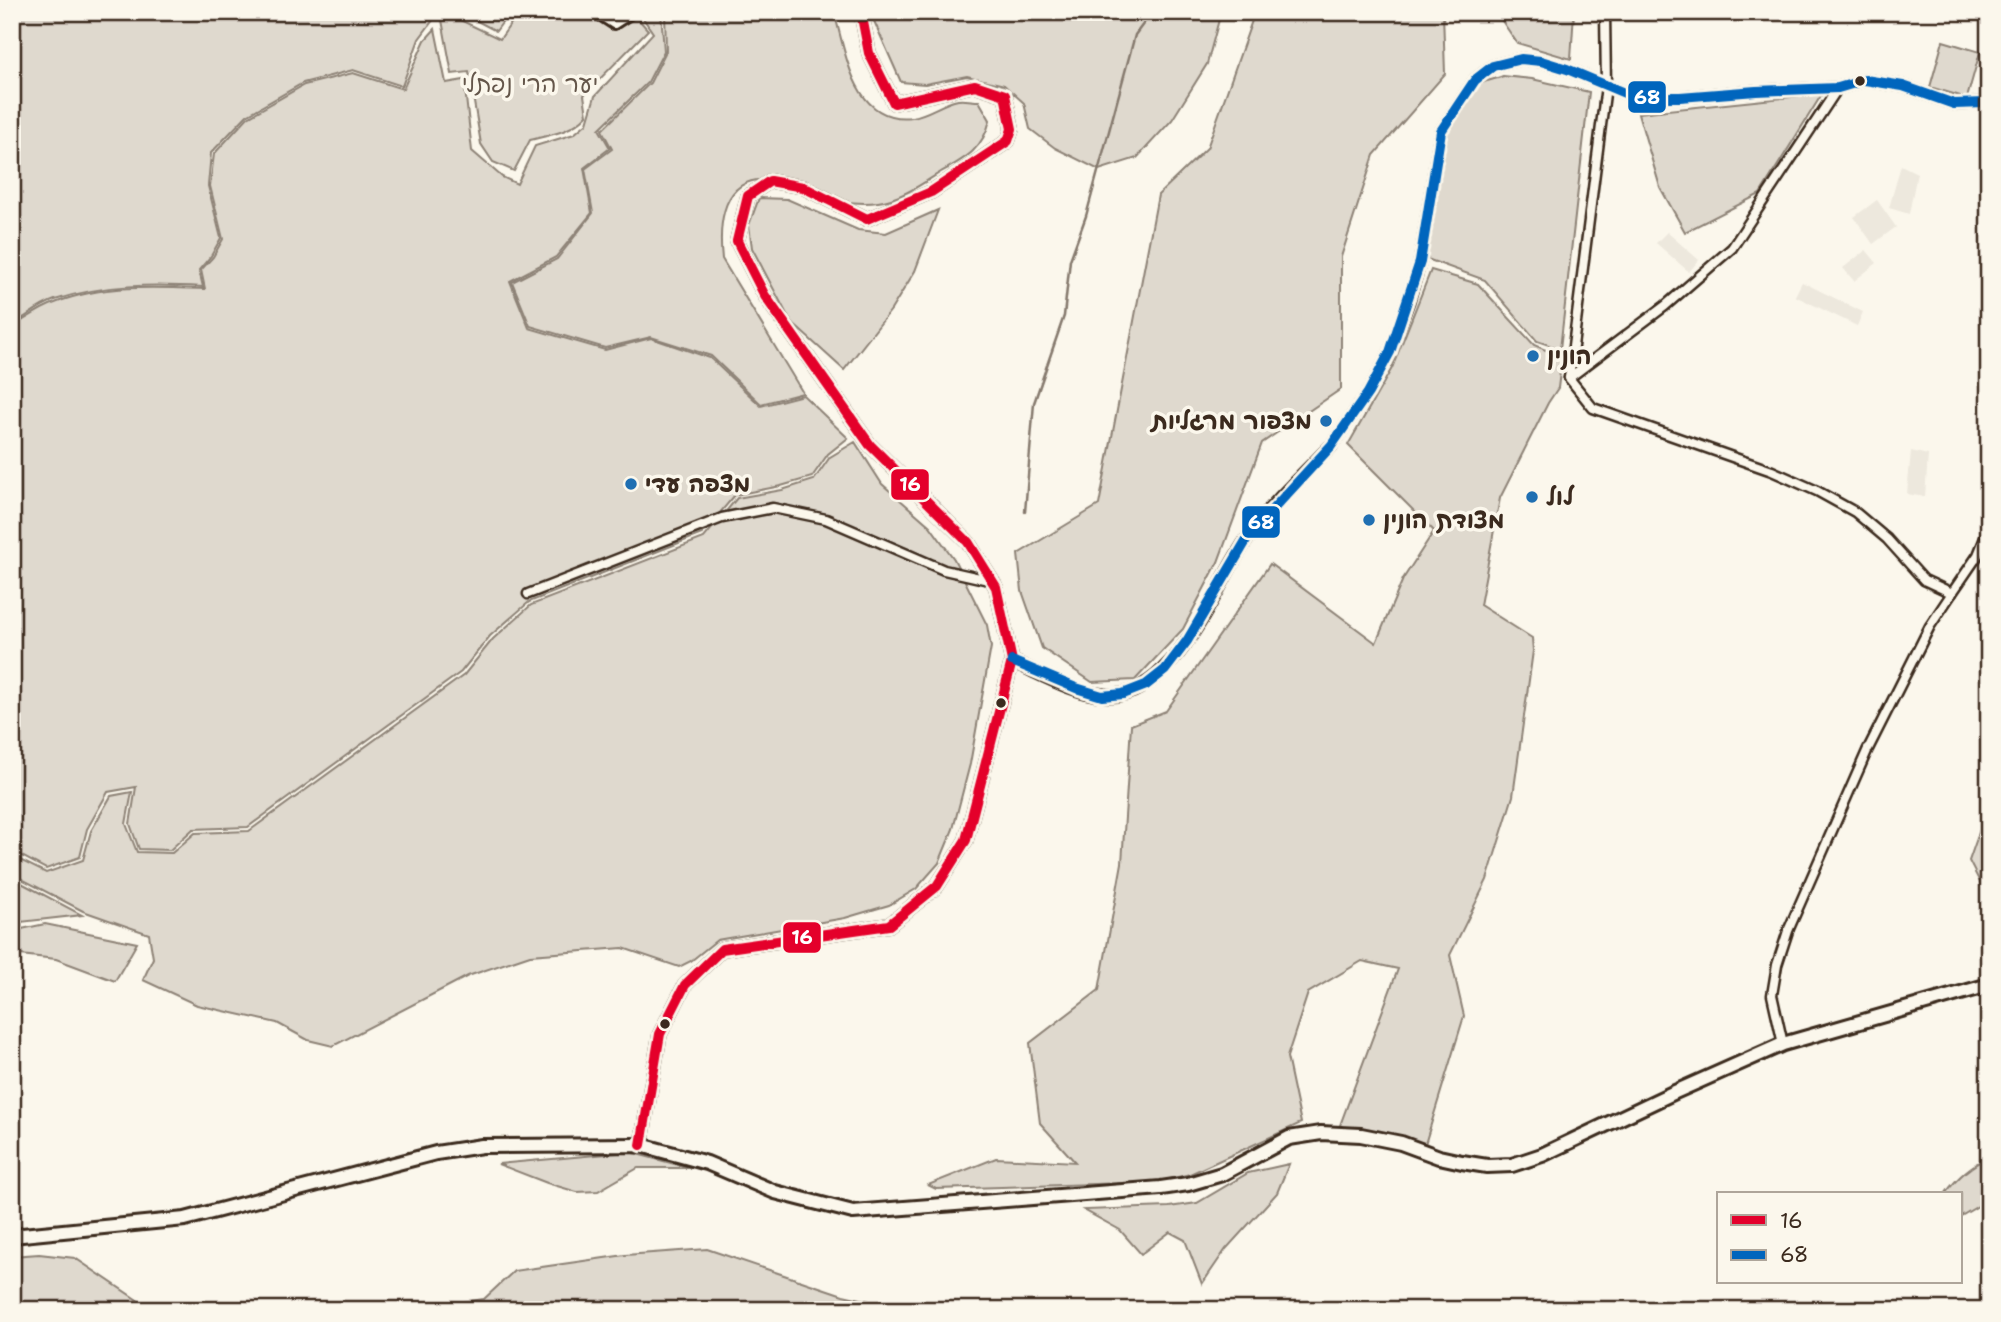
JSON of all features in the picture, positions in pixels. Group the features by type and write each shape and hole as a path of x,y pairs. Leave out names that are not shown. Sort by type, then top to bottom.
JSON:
{"main road":[{"path":"597,12 614,23 631,12"},
{"path":"640,1145 660,1034 685,985 722,949 889,925 937,886 966,840 1012,661 993,581 968,542 870,445 765,296 737,241 748,196 770,181 803,187 867,219 931,192 1008,141 1012,129 1005,95 975,85 894,103 869,53 861,12"},
{"path":"1012,661 1102,696 1124,694 1146,685 1165,670 1187,641 1251,534 1331,446"},
{"path":"12,1236 185,1219 436,1153 482,1146 640,1145 707,1163 775,1192 853,1212 1188,1184 1222,1174 1289,1138 1321,1133 1361,1135 1401,1143 1439,1157 1474,1164 1512,1165 1542,1154 1783,1044 1989,985"}],"street":[{"path":"1605,12 1606,86 1569,378 1593,408 1772,471 1817,491 1872,525 1924,580 1952,593"},
{"path":"1331,446 1368,393 1390,352 1420,262 1441,131 1468,89 1481,74 1493,66 1521,59 1559,66 1634,97 1838,88 1865,80 1903,86 1954,104 1987,106 1989,77"},
{"path":"1569,378 1665,306 1732,248 1838,88"},
{"path":"528,594 722,519 773,508 826,519 944,570 993,581"},
{"path":"1783,1044 1772,995 1777,965 1788,930 1867,751 1930,626 1978,555 1989,528"}],"shaded area":[{"path":"1901,165 1917,173 1909,214 1889,208"},
{"path":"1877,200 1896,227 1873,244 1854,217"},
{"path":"1667,232 1699,260 1689,272 1656,243"},
{"path":"1866,250 1877,263 1854,281 1843,268"},
{"path":"1802,282 1863,312 1857,326 1795,296"},
{"path":"1911,451 1928,455 1925,497 1907,494"}],"green space":[{"path":"12,12 439,12 419,39 402,86 353,70 303,83 247,115 211,153 208,186 221,238 199,270 203,287 147,286 91,291 49,302 12,325"},
{"path":"460,12 510,12 496,31"},
{"name":"יער הרי נפתלי","path":"519,12 632,12 648,30 584,95 587,115 568,129 530,140 514,171 493,162 481,144 469,72 452,74 442,20 454,17 500,39"},
{"path":"650,12 661,12 664,51 648,82 599,129 610,148 584,168 592,213 556,257 510,281 529,328 605,350 651,338 710,358 761,406 803,395 848,438 828,454 812,477 735,495 702,534 529,602 490,636 461,672 248,827 193,829 170,850 139,849 130,824 136,787 108,792 87,829 80,857 46,869 12,851 12,327 49,305 91,293 129,288 205,289 201,270 213,257 223,239 210,186 214,154 248,117 304,85 353,73 403,89 425,40 435,29 446,83 464,80 472,151 502,177 517,184 535,146 574,134 587,123 595,96 653,33 643,18"},
{"path":"665,12 834,12 856,83 865,98 877,110 892,116 912,117 958,100 979,101 990,120 978,146 966,157 895,198 854,203 757,180 736,190 729,200 722,223 722,259 803,393 761,404 711,356 651,337 605,348 530,326 512,282 557,259 593,213 585,169 612,149 602,130 650,83 666,51"},
{"path":"870,12 1221,12 1207,64 1172,120 1137,158 1099,170 1055,148 1030,129 1024,103 1004,85 967,76 925,84 901,82"},
{"path":"1255,12 1443,12 1445,74 1374,155 1341,257 1341,389 1262,443 1218,562 1183,629 1135,680 1092,682 1042,648 1022,591 1018,554 1099,505 1158,195 1207,148"},
{"path":"1496,12 1574,12 1571,59 1517,43"},
{"path":"1943,41 1980,52 1967,98 1930,87"},
{"path":"1503,76 1532,79 1589,92 1560,349 1537,341 1485,280 1427,259 1434,189 1445,138 1454,116 1466,97 1482,83"},
{"path":"1822,94 1760,194 1685,232 1660,187 1638,113"},
{"path":"759,198 787,199 858,230 886,233 938,210 915,271 891,310 844,370 791,322 752,248 749,225"},
{"path":"1431,270 1478,284 1534,345 1562,357 1558,388 1500,498 1480,605 1532,638 1533,651 1513,796 1487,880 1450,955 1464,1016 1425,1144 1339,1128 1398,969 1362,961 1308,993 1287,1057 1301,1123 1190,1174 1158,1182 936,1189 928,1185 996,1158 1075,1162 1040,1123 1030,1043 1099,990 1122,863 1131,725 1166,711 1270,564 1376,643 1403,579 1434,531 1348,445 1392,368"},
{"path":"855,442 882,484 930,526 954,559 987,625 991,647 970,764 953,829 939,863 916,889 889,905 845,918 717,940 679,967 623,948 530,955 468,976 333,1046 308,1040 277,1023 197,1005 143,980 153,958 149,934 83,911 12,874 12,856 46,873 83,860 91,831 111,796 132,792 126,824 137,852 172,853 195,833 249,831 464,675 493,639 531,605 704,538 737,498 782,490 814,480 830,457"},
{"path":"1989,804 1989,900 1969,861"},
{"path":"12,878 82,915 12,923"},
{"path":"45,924 137,943 115,981 56,959 12,954 12,931"},
{"path":"629,1152 690,1168 638,1168 598,1191 577,1192 498,1164"},
{"path":"1989,1157 1989,1196 1962,1215 1962,1192 1947,1192 1976,1164"},
{"path":"1289,1164 1277,1193 1226,1249 1202,1284 1185,1240 1170,1232 1141,1254 1120,1230 1084,1210 1169,1207 1197,1203 1248,1173"},
{"path":"707,1249 843,1295 910,1310 410,1310 484,1299 514,1271 625,1255"},
{"path":"39,1254 75,1258 152,1310 12,1310 12,1256"}],"waterway":[{"path":"1025,512 1034,403 1064,316 1070,260 1086,216 1135,35 1152,12"}],"transit line":[{"name":"16","path":"641,1145 660,1034 685,985 722,949 889,925 937,886 966,840 1012,661 996,587 968,542 870,445 765,296 737,241 748,196 770,181 803,187 867,219 931,192 1008,141 1012,129 1005,95 975,85 894,103 869,53 861,12"},
{"name":"68","path":"1012,661 1102,696 1123,694 1146,685 1165,670 1187,641 1250,534 1331,446 1368,393 1390,352 1420,262 1441,131 1475,80 1493,66 1521,59 1541,61 1634,97 1838,88 1865,80 1903,86 1954,104 1986,103"}],"place":[{"name":"הונין","path":"1533,356"},
{"name":"מצפור מרגליות","path":"1326,421"},
{"name":"מצפה עדי","path":"631,484"},
{"name":"לול","path":"1532,497"},
{"name":"מצודת הונין","path":"1369,520"}]}
